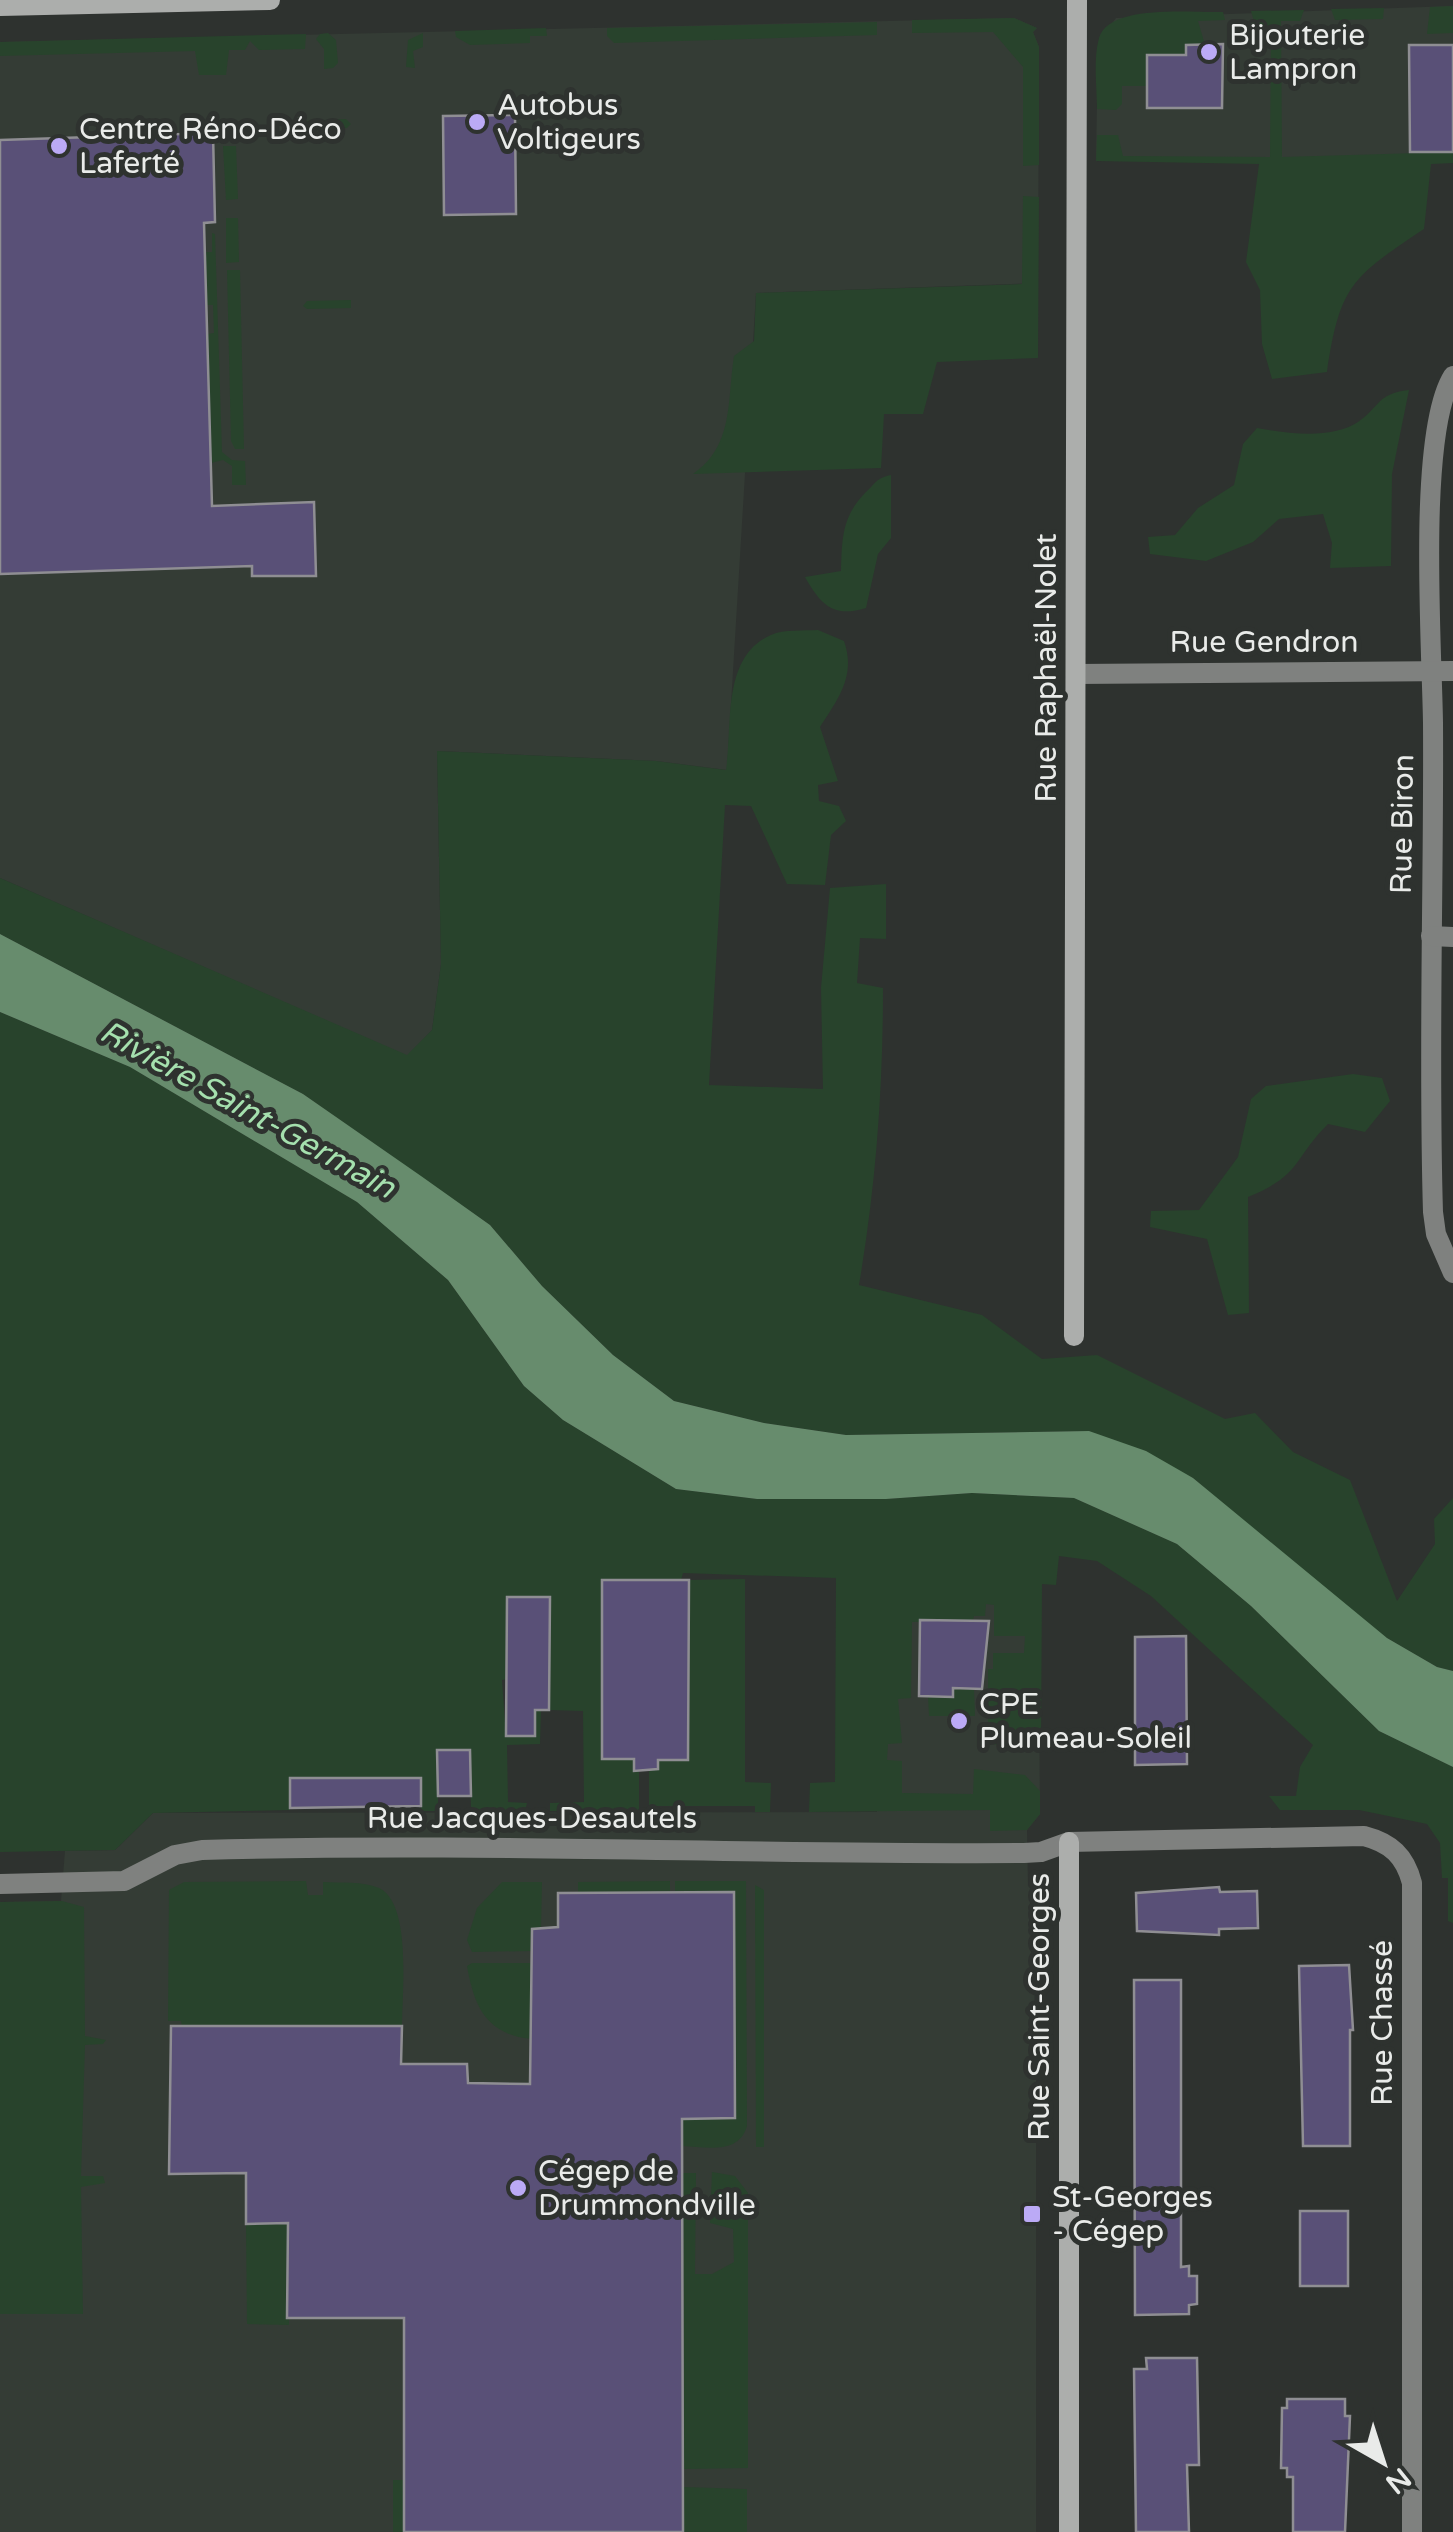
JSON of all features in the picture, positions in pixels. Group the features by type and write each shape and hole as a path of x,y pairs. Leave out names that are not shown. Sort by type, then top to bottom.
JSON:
{"street":[{"path":"0,6 270,0"},
{"name":"Rue Raphaël-Nolet","path":"1074,1336 1073,179 1077,0"},
{"name":"Rue Biron","path":"1453,376 1444,392 1434,436 1442,671 1431,936 1433,1212 1436,1234 1453,1273"},
{"name":"Rue Gendron","path":"1076,674 1442,671"},
{"path":"1431,936 1453,937"},
{"name":"Rue Chassé","path":"1068,1842 1364,1836 1391,1847 1408,1869 1412,1883 1412,2532"},
{"name":"Rue Jacques-Desautels","path":"0,1884 118,1882 175,1856 202,1850 502,1847 1008,1853 1041,1852 1068,1842"},
{"name":"Rue Saint-Georges","path":"1068,1842 1069,2532"}],"shaded area":[{"path":"1453,6 1453,163 1096,161 1098,42 1116,18"},
{"path":"1453,6 1453,33 1427,34 1430,7"},
{"path":"1384,8 1383,19 1335,20 1331,9"},
{"path":"1304,10 1300,21 1281,21 1282,157 1453,152 1453,163 1431,164 1424,229 1380,259 1353,286 1338,320 1327,372 1272,379 1262,344 1260,290 1246,262 1259,164 1096,161 1097,135 1118,135 1123,156 1270,157 1271,28 1256,28 1251,11"},
{"path":"1154,12 1223,12 1225,20 1198,21 1205,45 1186,45 1186,55 1147,86 1122,86 1122,104 1116,110 1097,109 1096,55 1106,27 1119,19"},
{"path":"1014,18 1037,28 1033,32 1039,47 1038,283 756,293 727,770 656,761 437,751 441,964 432,1030 407,1056 0,878 0,42"},
{"path":"1014,18 1037,28 1033,32 1039,47 1039,165 1023,166 1023,67 993,32 912,33 912,20"},
{"path":"877,22 877,35 614,43 607,36 607,28"},
{"path":"546,28 547,36 530,36 530,43 470,45 456,37 455,31"},
{"path":"328,33 336,40 338,63 333,68 324,69 324,49 316,39"},
{"path":"423,33 423,47 413,51 415,68 406,67 408,40"},
{"path":"306,34 305,49 259,50 250,41 245,50 229,50 226,75 199,75 195,51 0,56 0,42"},
{"path":"346,119 351,124 347,128 303,131 297,125 304,121"},
{"path":"223,146 236,146 238,199 226,200"},
{"path":"1023,196 1039,197 1038,358 937,362 923,414 884,414 881,468 693,474 716,450 722,436 734,356 754,341 756,293 1022,284"},
{"path":"226,218 238,218 239,262 226,263"},
{"path":"212,233 222,452 232,460 245,461 246,485 232,485 232,466 223,460 211,463 207,334 214,333 213,305 206,305 204,252 212,252"},
{"path":"227,270 240,270 244,449 235,449 231,441"},
{"path":"351,300 351,308 303,306 307,301"},
{"path":"1409,390 1392,474 1391,566 1330,568 1332,543 1323,514 1279,519 1253,542 1206,561 1150,554 1148,537 1175,535 1198,508 1234,485 1243,444 1257,428 1308,434 1347,428 1384,398"},
{"path":"891,475 891,538 878,554 866,608 845,611 829,607 805,577 841,571 843,538 852,511 876,481"},
{"path":"818,630 844,641 847,653 844,686 820,727 838,781 818,785 819,801 839,806 846,821 831,835 825,885 787,884 751,806 725,805 709,1085 823,1089 821,988 830,888 886,884 886,939 860,938 857,983 883,988 877,1137 859,1285 982,1315 1042,1359 1097,1355 1225,1419 1255,1413 1293,1452 1350,1480 1397,1601 1435,1544 1434,1519 1453,1498 1453,1671 1437,1667 1387,1638 1345,1607 1193,1478 1089,1431 846,1435 764,1423 674,1401 613,1355 542,1286 490,1225 303,1094 0,934 0,878 407,1055 432,1030 441,964 437,751 656,761 726,770 732,694 744,659 755,645 771,635"},
{"path":"0,1012 130,1067 357,1202 448,1280 524,1386 563,1420 676,1489 757,1499 886,1499 972,1493 1074,1498 1177,1544 1251,1606 1379,1731 1453,1767 1453,1923 1448,1921 1448,1878 1442,1878 1440,1843 1427,1824 1359,1810 1280,1810 1269,1796 1296,1796 1300,1767 1313,1745 1151,1596 1097,1561 1059,1556 1056,1585 1042,1584 1041,1745 1024,1750 988,1743 988,1669 993,1669 993,1653 1024,1653 1025,1636 994,1636 994,1605 986,1604 985,1616 974,1616 973,1620 912,1622 911,1698 898,1699 902,1743 888,1744 887,1760 902,1761 902,1793 973,1794 974,1769 1025,1775 1040,1791 1040,1814 1027,1830 990,1831 990,1810 809,1812 810,1783 835,1782 836,1578 683,1573 681,1580 602,1581 602,1758 634,1759 634,1770 639,1770 639,1811 550,1811 550,1803 584,1802 583,1711 549,1710 549,1597 508,1597 507,1679 502,1680 506,1736 535,1736 535,1710 541,1710 540,1744 507,1745 508,1802 527,1803 525,1811 471,1811 470,1750 438,1750 438,1811 421,1811 420,1778 291,1778 290,1810 153,1813 115,1850 0,1852"},
{"path":"1353,1074 1382,1078 1390,1101 1365,1132 1328,1124 1288,1174 1248,1197 1249,1313 1228,1315 1207,1239 1150,1227 1151,1211 1199,1210 1238,1157 1251,1099 1266,1086"},
{"path":"745,1579 745,1782 771,1783 770,1812 755,1812 755,1806 649,1806 649,1770 657,1770 658,1760 688,1759 689,1580"},
{"name":"Cégep de Drummondville","path":"878,1580 1038,1583 1040,1814 1027,1830 1028,1886 1036,1896 1036,2532 0,2532 0,1902 61,1901 65,1851 115,1850 153,1813 877,1812"},
{"path":"953,1688 974,1689 975,1716 929,1716 928,1696 952,1697"},
{"path":"306,1881 308,1895 323,1895 323,1882 344,1882 379,1888 389,1897 401,1930 402,2026 182,2026 181,2021 168,2021 169,1890 184,1882"},
{"path":"670,1881 670,1892 578,1893 578,1882"},
{"path":"675,1881 746,1881 747,2126 737,2142 721,2147 682,2146 682,2119 735,2117 734,1893 675,1892"},
{"path":"502,1882 542,1882 541,1929 532,1930 532,1951 472,1952 467,1940 477,1908"},
{"path":"755,1885 764,1890 764,2147 756,2147"},
{"path":"62,1901 84,1907 85,2036 106,2040 103,2044 85,2045 81,2176 103,2176 105,2183 81,2187 83,2314 0,2314 0,1902"},
{"path":"531,1963 531,2039 503,2031 484,2015 470,1980 467,1966"},
{"path":"712,2172 735,2176 748,2193 748,2468 684,2469 683,2173 696,2173 695,2274 712,2274 734,2262 733,2229 710,2223"},
{"path":"288,2223 289,2325 247,2324 246,2224"},
{"path":"393,2480 404,2480 404,2532 393,2532"},
{"path":"683,2487 747,2489 747,2532 683,2532"}],"water":[{"name":"Rivière Saint-Germain","path":"0,934 303,1094 490,1225 542,1286 613,1355 674,1401 764,1423 846,1435 1089,1431 1146,1451 1193,1478 1387,1638 1437,1667 1453,1671 1453,1767 1379,1731 1251,1606 1177,1544 1074,1498 972,1493 886,1499 757,1499 676,1489 563,1420 524,1386 448,1280 357,1202 130,1067 0,1012"}],"building":[{"path":"1223,44 1222,108 1147,108 1147,55 1186,55 1186,45"},
{"path":"1409,45 1453,45 1453,152 1410,152"},
{"path":"515,115 516,214 444,215 443,116"},
{"path":"213,133 215,222 204,223 212,506 314,502 316,576 252,576 252,566 0,574 0,140"},
{"path":"602,1580 689,1580 688,1760 658,1760 658,1769 634,1771 634,1759 602,1759"},
{"path":"507,1597 550,1597 549,1710 535,1710 535,1736 506,1736"},
{"path":"920,1620 989,1621 982,1689 953,1688 953,1697 919,1696"},
{"path":"1186,1636 1187,1764 1135,1765 1135,1637"},
{"path":"437,1750 470,1750 471,1796 438,1796"},
{"path":"290,1778 421,1778 421,1806 290,1808"},
{"path":"1219,1887 1220,1892 1257,1891 1258,1928 1219,1929 1219,1935 1137,1931 1136,1893"},
{"path":"734,1892 735,2118 682,2119 683,2532 404,2532 404,2318 287,2318 288,2223 246,2224 246,2173 169,2174 171,2026 402,2026 401,2064 467,2064 468,2083 530,2084 532,1929 558,1927 558,1893"},
{"path":"1349,1965 1353,2030 1350,2146 1303,2146 1299,1966"},
{"path":"1134,1980 1181,1980 1181,2267 1189,2266 1189,2276 1197,2276 1197,2304 1189,2305 1189,2314 1135,2315"},
{"path":"1300,2211 1348,2211 1348,2286 1300,2286"},
{"path":"1146,2358 1197,2358 1199,2465 1187,2465 1189,2532 1136,2532 1134,2369 1147,2369"},
{"path":"1287,2399 1345,2399 1345,2416 1350,2416 1345,2532 1293,2532 1293,2477 1287,2477 1287,2468 1281,2468 1282,2408 1287,2408"}],"place":[{"name":"Bijouterie Lampron","path":"1209,52"},
{"name":"Autobus Voltigeurs","path":"477,122"},
{"name":"Centre Réno-Déco Laferté","path":"59,146"},
{"name":"CPE Plumeau-Soleil","path":"959,1721"},
{"name":"Cégep de Drummondville","path":"518,2188"},
{"name":"St-Georges - Cégep","path":"1032,2214"}]}
